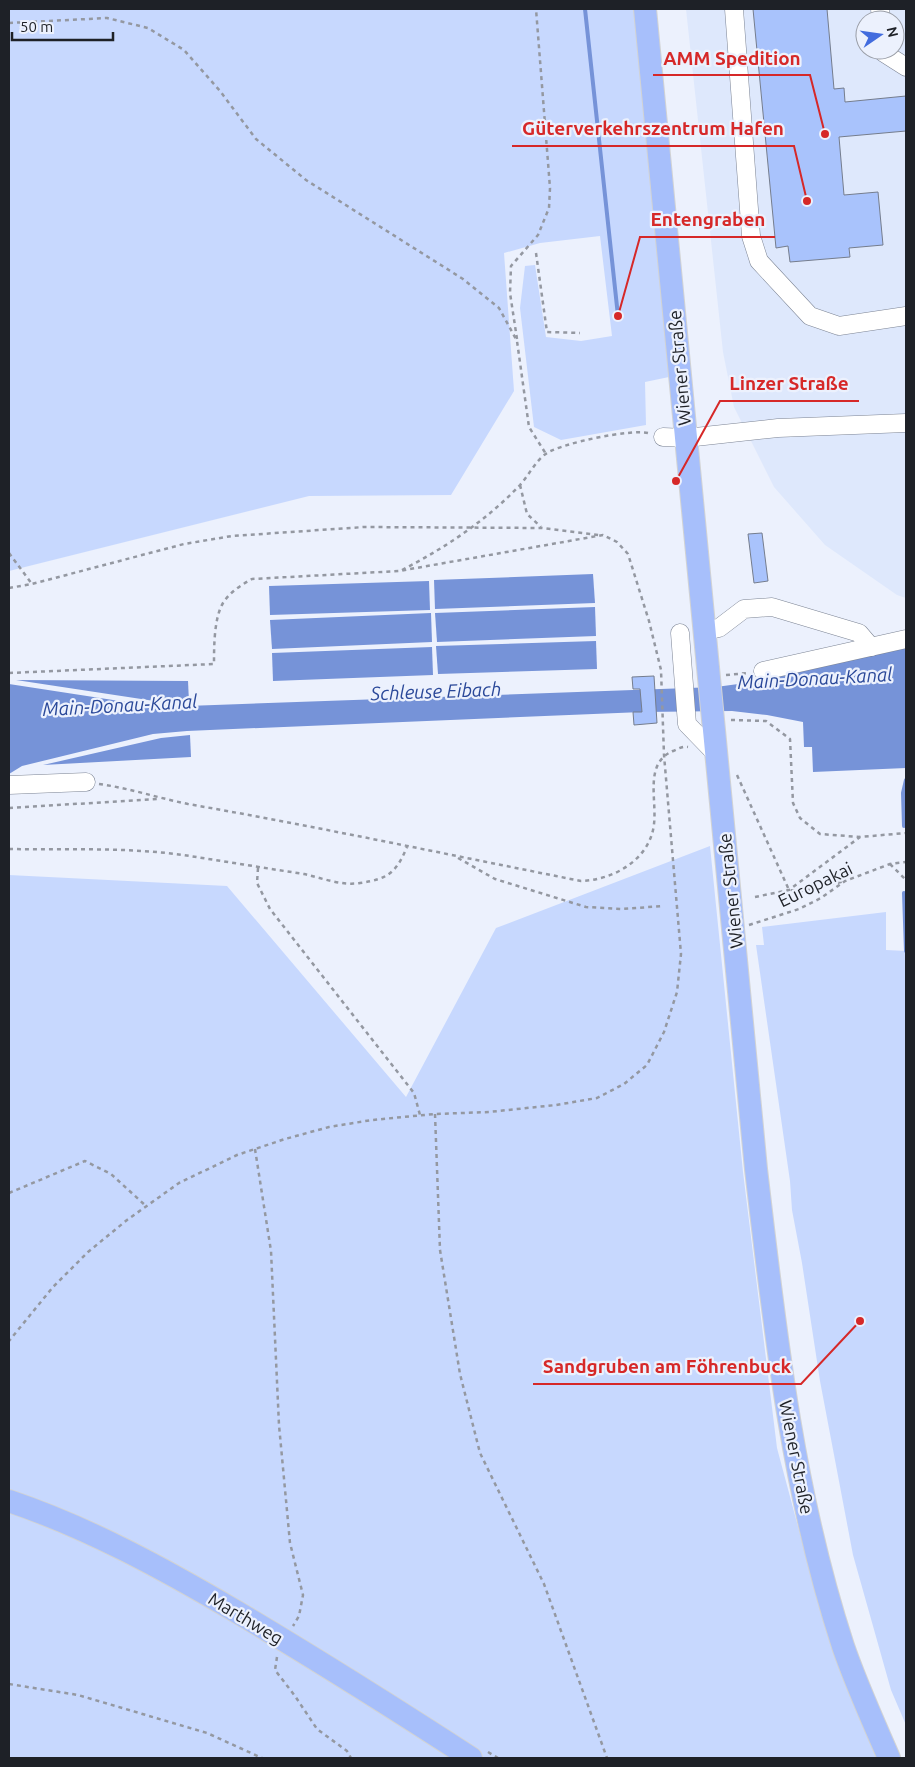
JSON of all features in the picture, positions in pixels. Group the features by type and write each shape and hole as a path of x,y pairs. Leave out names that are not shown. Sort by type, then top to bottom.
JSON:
{"main road":[{"name":"Wiener Straße","path":"645,9 704,631 714,675 719,722 717,755 744,929 756,1170 777,1344 794,1454 814,1545 843,1646 856,1682 889,1758"},
{"name":"Marthweg","path":"9,1501 68,1524 124,1550 204,1593 354,1682 471,1758"}],"street":[{"path":"734,9 751,236 759,261 810,316 839,326 906,316"},
{"path":"895,60 906,67"},
{"path":"663,436 686,438 778,428 906,423"},
{"path":"704,631 719,628 744,609 772,607 859,633 871,647"},
{"path":"680,632 687,724 717,755"},
{"path":"763,671 906,639"},
{"path":"9,785 86,782"}],"path":[{"path":"536,9 550,188 549,208 538,235 511,266 510,293 530,427 546,454"},
{"path":"9,23 107,18 148,28 184,50 220,92 256,139 306,180 464,279 499,308 517,341"},
{"path":"536,252 547,332 580,333"},
{"path":"399,572 426,558 470,529 520,485 546,454 559,446 595,438 645,432 663,436"},
{"path":"520,485 527,514 542,528"},
{"path":"9,588 32,584 184,544 232,536 364,527 542,528 603,535 617,542 628,554 661,670 664,755 681,954 677,992 664,1032 647,1065 624,1084 597,1098 556,1105 489,1112 420,1115 329,1127 237,1154 179,1183 146,1206 88,1252 53,1287 9,1341"},
{"path":"9,673 214,664 215,630 222,604 234,590 252,578 399,572 603,535"},
{"path":"9,553 32,584"},
{"path":"714,675 763,671"},
{"path":"719,722 766,721 790,739 794,803 800,818 820,834 860,837 906,833"},
{"path":"86,782 161,799 272,819 581,881 595,880 619,872 636,860 647,844 654,825 654,777 658,764 664,755 684,746 717,755"},
{"path":"736,773 789,890"},
{"path":"9,808 161,799"},
{"path":"789,890 860,837"},
{"path":"9,849 101,850 182,855 305,875 335,882 358,884 392,873 400,864 407,847"},
{"path":"457,857 495,879 586,906 621,909 664,906"},
{"name":"Europakai","path":"744,929 799,909 821,898 845,881 890,864 906,862"},
{"path":"890,864 906,880"},
{"path":"258,868 257,883 270,910 414,1093 420,1115"},
{"path":"755,897 789,890 803,891 845,881"},
{"path":"435,1114 440,1250 460,1374 480,1453 544,1584 607,1758"},
{"path":"255,1149 271,1251 279,1425 290,1543 303,1595 299,1616 277,1652 274,1670 317,1729 347,1751 351,1758"},
{"path":"9,1193 85,1162 111,1174 146,1206"},
{"path":"9,1684 78,1695 207,1733 262,1758"}],"shaded area":[{"path":"9,9 634,9 669,377 645,382 646,425 561,440 534,427 520,308 525,266 535,265 546,337 581,341 612,336 600,236 540,243 504,253 514,391 451,495 309,496 9,571"},
{"path":"686,9 906,9 906,598 897,595 825,545 774,487 734,407 723,352"},
{"path":"710,846 743,1172 777,1448 823,1620 876,1758 9,1758 9,875 227,886 406,1097 496,928"},
{"path":"886,912 886,950 906,951 906,1725 891,1690 853,1555 820,1381 792,1210 790,1181 756,945 764,945 762,927"}],"water":[{"path":"593,574 595,603 435,609 434,580"},
{"path":"429,581 430,610 270,615 269,586"},
{"path":"595,607 596,636 437,642 435,613"},
{"path":"431,613 432,642 272,649 270,620"},
{"path":"596,641 597,669 438,674 436,646"},
{"name":"Main-Donau-Kanal","path":"906,645 906,768 813,772 812,747 804,747 803,722 732,711 642,712 187,731 153,734 22,766 9,774 9,684 139,704 187,706 716,687 753,682"},
{"path":"432,647 433,675 273,681 272,653"},
{"path":"16,680 188,681 189,702 161,702"},
{"path":"190,735 191,757 43,765 161,738"}],"building":[{"path":"753,9 827,9 834,89 844,88 845,102 906,96 906,131 839,137 844,195 878,192 883,245 849,248 850,257 790,262 788,246 776,248"},
{"path":"762,533 768,581 754,583 748,534"},
{"path":"654,676 657,723 634,725 633,712 642,712 640,689 633,689 632,677"}],"waterway":[{"path":"585,9 618,316"},
{"path":"904,826 903,793 906,780"},
{"path":"904,893 906,951"}],"place":[{"name":"AMM Spedition","path":"825,134"},
{"name":"Güterverkehrszentrum Hafen","path":"807,201"},
{"name":"Entengraben","path":"618,316"},
{"name":"Linzer Straße","path":"676,481"},
{"name":"Sandgruben am Föhrenbuck","path":"860,1321"}],"water label":[{"name":"Schleuse Eibach","path":"436,691"}]}
